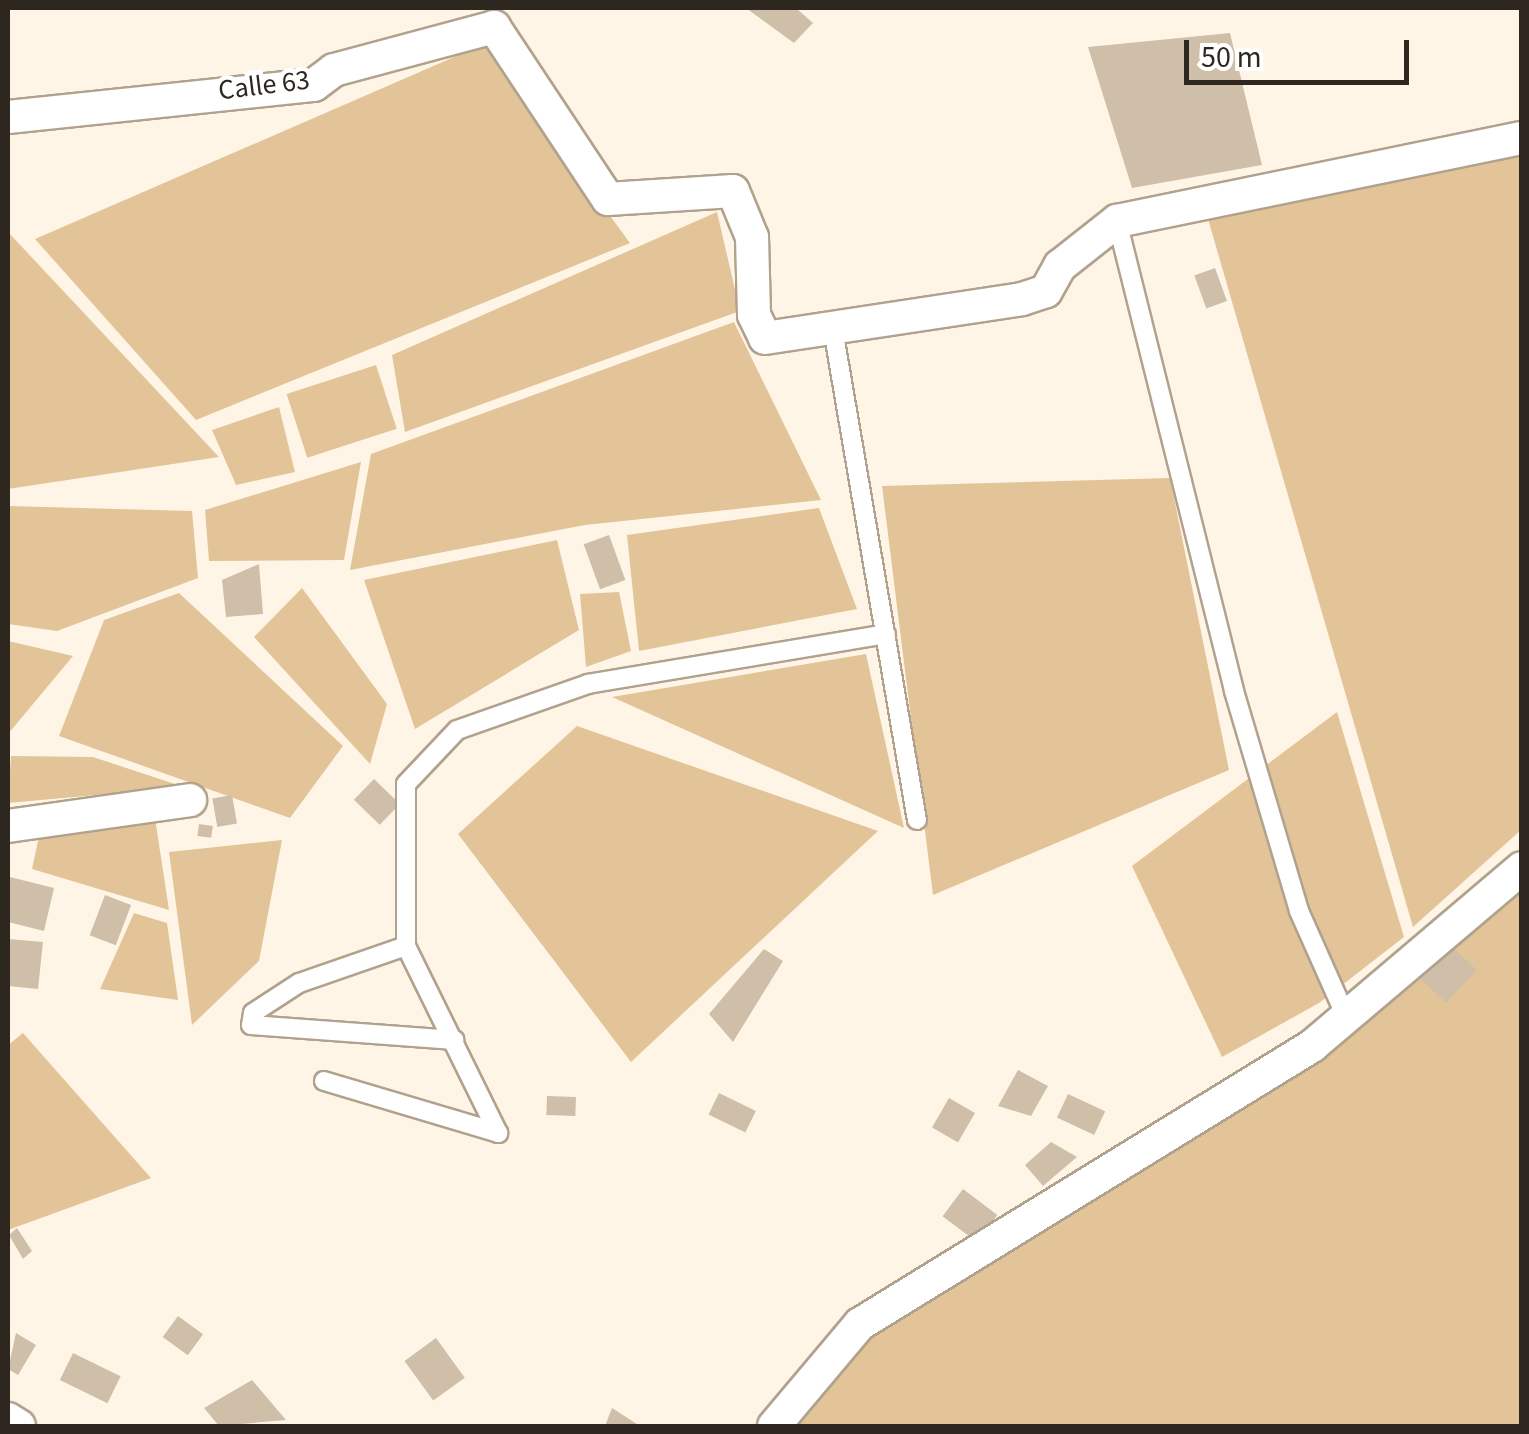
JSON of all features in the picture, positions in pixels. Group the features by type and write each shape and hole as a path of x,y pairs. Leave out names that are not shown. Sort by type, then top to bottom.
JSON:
{"street":[{"name":"Calle 63","path":"8,117 314,85 334,70 495,17"},
{"path":"495,17 608,199 733,191 752,237 754,315 765,338 1046,291 1060,266 1117,221 1522,138"},
{"path":"8,826 190,800"},
{"path":"774,1426 860,1324 1347,1019 1522,868"},
{"path":"8,1419 19,1426"}],"lane":[{"path":"1117,221 1234,691 1298,911 1347,1019"},
{"path":"834,329 917,820"},
{"path":"324,1081 498,1134 406,946 406,784 457,730 588,684 886,634"},
{"path":"406,946 299,983 252,1013 251,1025 454,1040"}],"shaded area":[{"path":"484,44 630,243 196,420 35,239"},
{"path":"1521,152 1521,830 1413,927 1208,219"},
{"path":"717,212 740,311 405,432 392,355"},
{"path":"8,232 219,457 8,489"},
{"path":"734,322 821,500 585,525 350,570 371,454"},
{"path":"376,365 397,429 307,458 287,394"},
{"path":"279,407 295,472 236,485 212,430"},
{"path":"361,462 344,560 209,561 205,510"},
{"path":"1170,478 1229,770 933,895 882,486"},
{"path":"8,506 192,511 198,578 57,631 8,624"},
{"path":"819,508 857,609 639,651 627,535"},
{"path":"557,540 579,630 415,729 364,580"},
{"path":"302,588 387,704 370,764 254,637"},
{"path":"619,592 631,651 586,667 580,594"},
{"path":"179,593 343,746 290,818 59,736 104,620"},
{"path":"8,641 73,656 8,734"},
{"path":"866,654 904,828 612,697"},
{"path":"1337,712 1404,937 1319,1003 1222,1057 1132,866"},
{"path":"577,726 878,831 631,1062 458,834"},
{"path":"11,756 93,757 184,787 8,803"},
{"path":"155,818 169,910 32,869 41,827"},
{"path":"282,840 259,961 192,1025 169,852"},
{"path":"1521,868 1521,1426 775,1426 823,1360 1312,1046"},
{"path":"134,913 167,923 178,1000 100,989"},
{"path":"23,1033 151,1178 8,1230 8,1045"}],"building":[{"path":"746,8 796,8 813,23 794,43"},
{"path":"1230,33 1262,165 1132,188 1088,47"},
{"path":"1215,268 1227,301 1206,308 1194,276"},
{"path":"609,535 625,580 600,589 584,544"},
{"path":"259,564 263,614 226,617 222,580"},
{"path":"374,779 400,804 380,825 354,800"},
{"path":"232,795 237,824 217,827 212,798"},
{"path":"199,824 213,826 211,838 197,836"},
{"path":"10,877 54,888 44,931 8,922"},
{"path":"105,895 131,905 116,945 90,935"},
{"path":"8,939 43,942 38,989 8,986"},
{"path":"1449,944 1477,970 1446,1003 1418,977"},
{"path":"764,949 783,961 733,1042 709,1014"},
{"path":"1018,1070 1048,1086 1031,1116 998,1106"},
{"path":"719,1093 756,1111 745,1133 708,1115"},
{"path":"1068,1094 1105,1111 1094,1135 1057,1118"},
{"path":"547,1096 576,1097 575,1116 546,1115"},
{"path":"949,1098 975,1113 958,1142 932,1127"},
{"path":"1051,1142 1077,1157 1043,1186 1025,1165"},
{"path":"963,1189 997,1215 977,1242 943,1216"},
{"path":"17,1228 32,1251 23,1259 9,1235"},
{"path":"178,1316 203,1334 188,1355 163,1337"},
{"path":"16,1333 36,1345 18,1375 8,1369"},
{"path":"436,1338 465,1378 433,1401 404,1361"},
{"path":"73,1353 121,1376 107,1403 60,1380"},
{"path":"252,1380 286,1420 219,1426 204,1408"},
{"path":"612,1408 640,1426 605,1426"}]}
